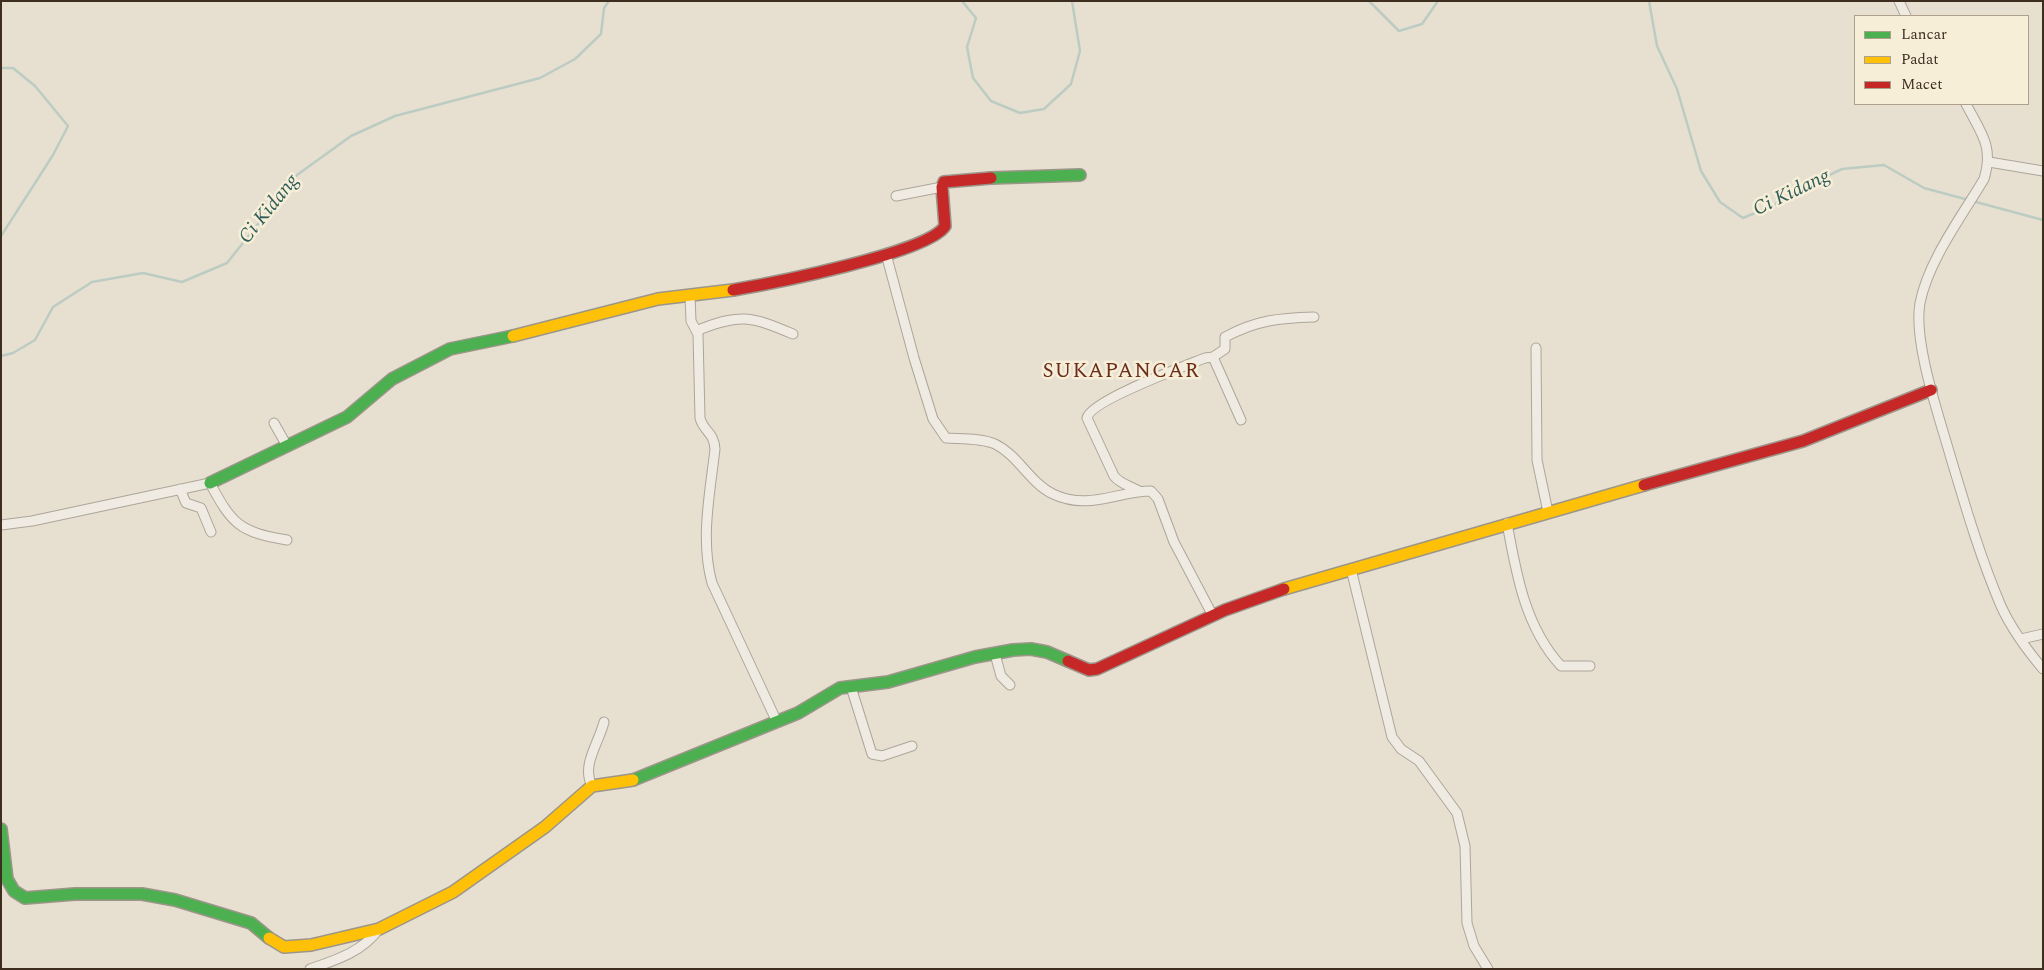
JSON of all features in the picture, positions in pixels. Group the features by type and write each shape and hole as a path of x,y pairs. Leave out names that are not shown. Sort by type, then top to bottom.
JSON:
{"street":[{"path":"1899,1 1906,15"},
{"path":"1966,105 1984,141 1990,162 1984,179 1926,281 1920,305 1920,328 1931,390 1967,510 1988,570 2002,607 2020,639 2043,669"},
{"path":"1990,162 2043,171"},
{"path":"1,526 210,483 347,416 395,376 450,350 558,326 658,298 690,296 806,276 886,254 942,231 945,226 942,188 944,182 958,178 1080,175"},
{"path":"896,196 942,188"},
{"path":"886,254 914,358 933,419 946,438 988,441 997,445 1033,479 1053,494 1096,502 1140,491 1151,491 1158,498 1174,542 1213,616"},
{"path":"690,296 691,321 698,334 700,418 703,427 715,439 707,524 708,568 712,583 777,722"},
{"path":"696,331 718,322 745,318 766,322 793,334"},
{"path":"1140,491 1118,481 1087,418 1088,413 1122,392 1204,358 1213,357 1225,349 1225,337 1256,322 1282,318 1314,318"},
{"path":"1536,348 1537,460 1548,512"},
{"path":"1213,357 1240,420"},
{"path":"1,829 7,879 14,891 24,898 75,894 142,894 174,900 251,923 284,948 311,945 379,929 453,892 545,827 592,786 627,782 777,722 802,710 837,689 888,682 995,654 1031,649 1058,654 1088,670 1097,669 1213,616 1303,582 1803,441 1931,390"},
{"path":"274,423 287,446"},
{"path":"210,483 236,523 252,532 287,540"},
{"path":"180,489 186,503 201,508 211,532"},
{"path":"1507,523 1514,564 1528,617 1561,666 1590,666"},
{"path":"1351,569 1392,737 1401,750 1419,761 1457,813 1465,846 1467,923 1474,946 1488,969"},
{"path":"2020,639 2043,634"},
{"path":"995,654 1001,676 1010,685"},
{"path":"851,687 872,754 882,756 912,746"},
{"path":"592,786 587,764 604,722"},
{"path":"310,969 342,958 357,949 379,929"}],"waterway":[{"name":"Ci Kidang","path":"1,356 13,353 35,340 53,307 92,282 143,273 182,282 227,263 297,175 351,136 395,116 540,78 575,59 601,34 604,8 609,1"},
{"name":"Ci Kidang","path":"962,1 976,18 967,47 973,78 991,101 1020,113 1044,109 1071,84 1080,51 1072,1"},
{"name":"Ci Kidang","path":"1369,1 1399,31 1422,24 1438,1"},
{"name":"Ci Kidang","path":"1649,1 1657,46 1677,89 1701,171 1720,202 1743,218 1772,206 1798,190 1842,169 1884,165 1924,188 2043,220"},
{"name":"Ci Kidang","path":"1,68 13,68 35,86 68,126 53,155 1,236"}],"traffic: fast":[{"path":"991,178 1080,175"},
{"path":"210,483 347,417 392,379 450,349 513,336"},
{"path":"633,780 798,713 840,688 888,682 975,657 1013,650 1031,649 1047,652 1068,661"},
{"path":"1,829 7,879 14,891 25,898 75,894 142,894 175,900 251,923 269,938"}],"traffic: slow":[{"path":"513,336 658,299 733,290"},
{"path":"1284,589 1644,485"},
{"path":"269,938 284,947 311,945 379,929 453,892 545,827 592,786 633,780"}],"traffic: jam":[{"path":"733,290 846,266 910,247 933,236 945,226 942,187 944,182 991,178"},
{"path":"1644,485 1803,441 1931,390"},
{"path":"1068,661 1089,670 1097,669 1225,610 1284,589"}],"district":[{"name":"SUKAPANCAR","path":"1121,373"}]}
